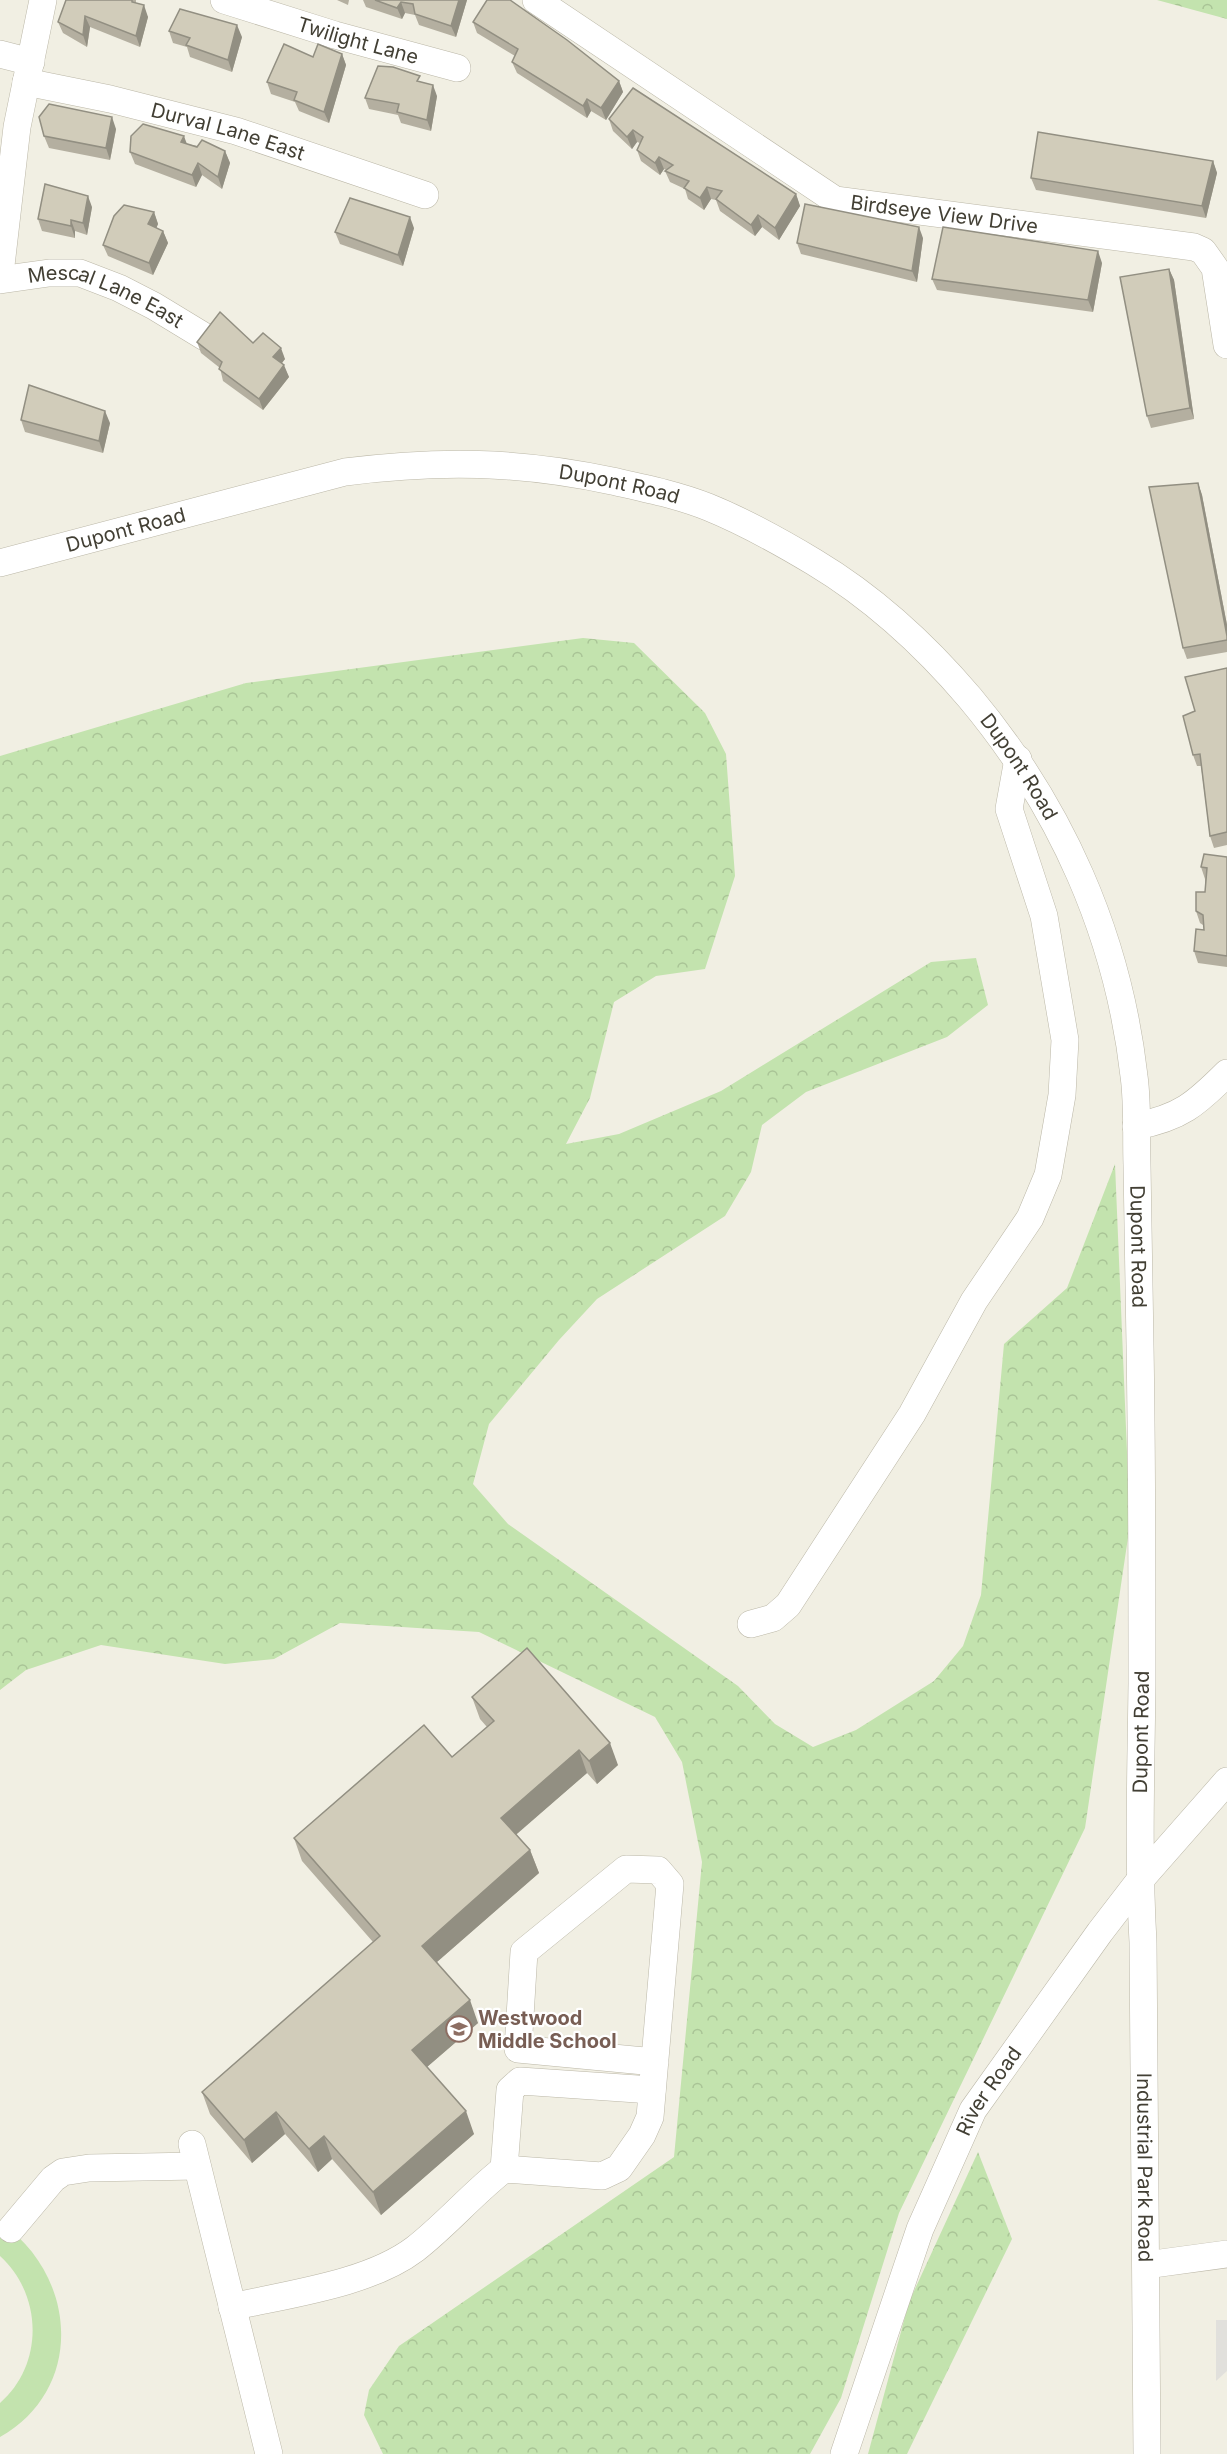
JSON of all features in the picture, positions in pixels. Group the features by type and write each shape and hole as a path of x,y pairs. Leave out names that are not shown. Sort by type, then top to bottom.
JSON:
{"street":[{"path":"0,274 4,200 43,0"},
{"name":"Twilight Lane","path":"224,0 335,36 457,68"},
{"name":"Birdseye View Drive","path":"536,0 835,200 1194,247 1203,251 1215,268 1227,345"},
{"name":"Durval Lane East","path":"0,54 29,72 110,99 236,132 425,195"},
{"name":"Mescal Lane East","path":"0,280 49,273 80,273 119,288 205,337"},
{"name":"Dupont Road","path":"0,564 176,515 345,472 394,465 507,464 575,473 643,488 703,505 766,533 847,582 895,620 942,664 1018,759 1055,821 1078,866 1099,917 1113,963 1135,1079 1143,1510 1140,1880"},
{"path":"751,1624 773,1618 788,1605 912,1414 974,1301 1030,1218 1048,1175 1062,1095 1065,1040 1044,916 1009,809 1018,759"},
{"path":"1136,1126 1163,1121 1182,1111 1208,1092 1227,1073"},
{"name":"River Road","path":"844,2454 920,2229 942,2174 973,2110 1052,1997 1140,1880 1227,1781"},
{"path":"504,2169 602,2176 619,2168 642,2135 650,2117 652,2090 655,2062 670,1884 658,1870 626,1869 524,1952 518,2049 655,2062"},
{"name":"Industrial Park Road","path":"1140,1880 1143,1942 1147,2454"},
{"path":"232,2307 350,2279 387,2266 415,2249 504,2169 510,2090 520,2081 652,2090"},
{"path":"11,2229 53,2179 63,2172 195,2155 269,2454"},
{"path":"1146,2265 1227,2254"}],"green space":[{"path":"1157,0 1227,0 1227,19"},
{"path":"583,638 634,643 705,713 726,754 735,876 705,969 656,976 614,1002 590,1098 566,1144 619,1134 721,1091 931,962 976,958 988,1005 947,1037 806,1092 762,1125 751,1172 725,1216 597,1299 559,1340 489,1424 473,1484 508,1524 738,1686 775,1724 813,1747 856,1730 934,1681 963,1646 981,1595 1004,1344 1067,1288 1115,1164 1130,1524 1085,1828 899,2213 841,2398 810,2454 383,2454 364,2415 369,2390 399,2346 674,2157 702,1862 682,1762 655,1717 479,1632 340,1623 274,1659 225,1664 101,1645 26,1670 0,1690 0,756 246,683"},
{"path":"978,2152 1012,2239 907,2454 868,2454 909,2302"},
{"path":"0,2222 26,2244 45,2271 57,2300 61,2331 58,2361 47,2390 28,2416 0,2437 0,2403 14,2387 25,2369 31,2350 33,2330 24,2290 14,2272 0,2256"}],"shaded area":[{"path":"1216,2320 1227,2320 1227,2371 1216,2381"}],"building":[{"path":"66,0 132,0 132,2 144,5 136,36 85,16 83,35 58,22"},
{"path":"375,0 459,0 451,26 415,14 413,4 401,2 397,8"},
{"path":"487,0 510,0 567,40 619,81 601,108 587,99 583,106 512,62 518,49 473,22"},
{"path":"180,9 237,25 228,60 186,45 190,38 169,31"},
{"path":"284,44 313,57 318,44 342,54 324,112 294,100 297,92 267,82"},
{"path":"378,66 393,67 420,76 417,81 433,85 427,120 397,112 399,104 365,98"},
{"path":"633,88 796,194 775,228 758,215 751,225 716,199 722,191 707,187 700,198 684,188 689,181 665,171 673,165 659,157 655,163 637,150 643,137 633,130 627,137 609,119"},
{"path":"49,104 112,117 106,148 44,136 39,117"},
{"path":"143,124 184,136 181,142 197,147 202,140 225,151 218,177 198,163 192,175 130,152 131,136"},
{"path":"1038,132 1213,161 1202,206 1031,178"},
{"path":"45,184 88,196 83,223 71,220 71,226 38,219"},
{"path":"350,198 410,217 398,255 335,232"},
{"path":"805,204 919,227 912,271 797,243"},
{"path":"124,205 154,212 148,224 163,231 149,263 103,245 114,216"},
{"path":"943,227 1098,251 1088,300 932,279"},
{"path":"1169,269 1190,408 1147,416 1120,277"},
{"path":"220,312 253,343 263,333 281,348 273,357 284,365 259,399 219,369 222,362 197,342"},
{"path":"29,385 105,411 99,441 21,420"},
{"path":"1198,483 1227,640 1183,648 1149,487"},
{"path":"1227,668 1227,832 1210,836 1200,754 1193,755 1183,716 1195,711 1185,677"},
{"path":"1204,854 1227,857 1227,956 1194,951 1196,929 1204,930 1203,915 1196,911 1196,892 1205,892 1207,868 1201,867"},
{"path":"527,1648 610,1743 589,1761 579,1750 501,1818 530,1850 422,1946 470,2000 412,2050 466,2111 373,2192 324,2136 309,2149 276,2112 244,2140 202,2092 380,1936 294,1838 424,1725 452,1757 494,1721 472,1697"}],"place":[{"name":"Westwood Middle School","path":"459,2029"}]}
